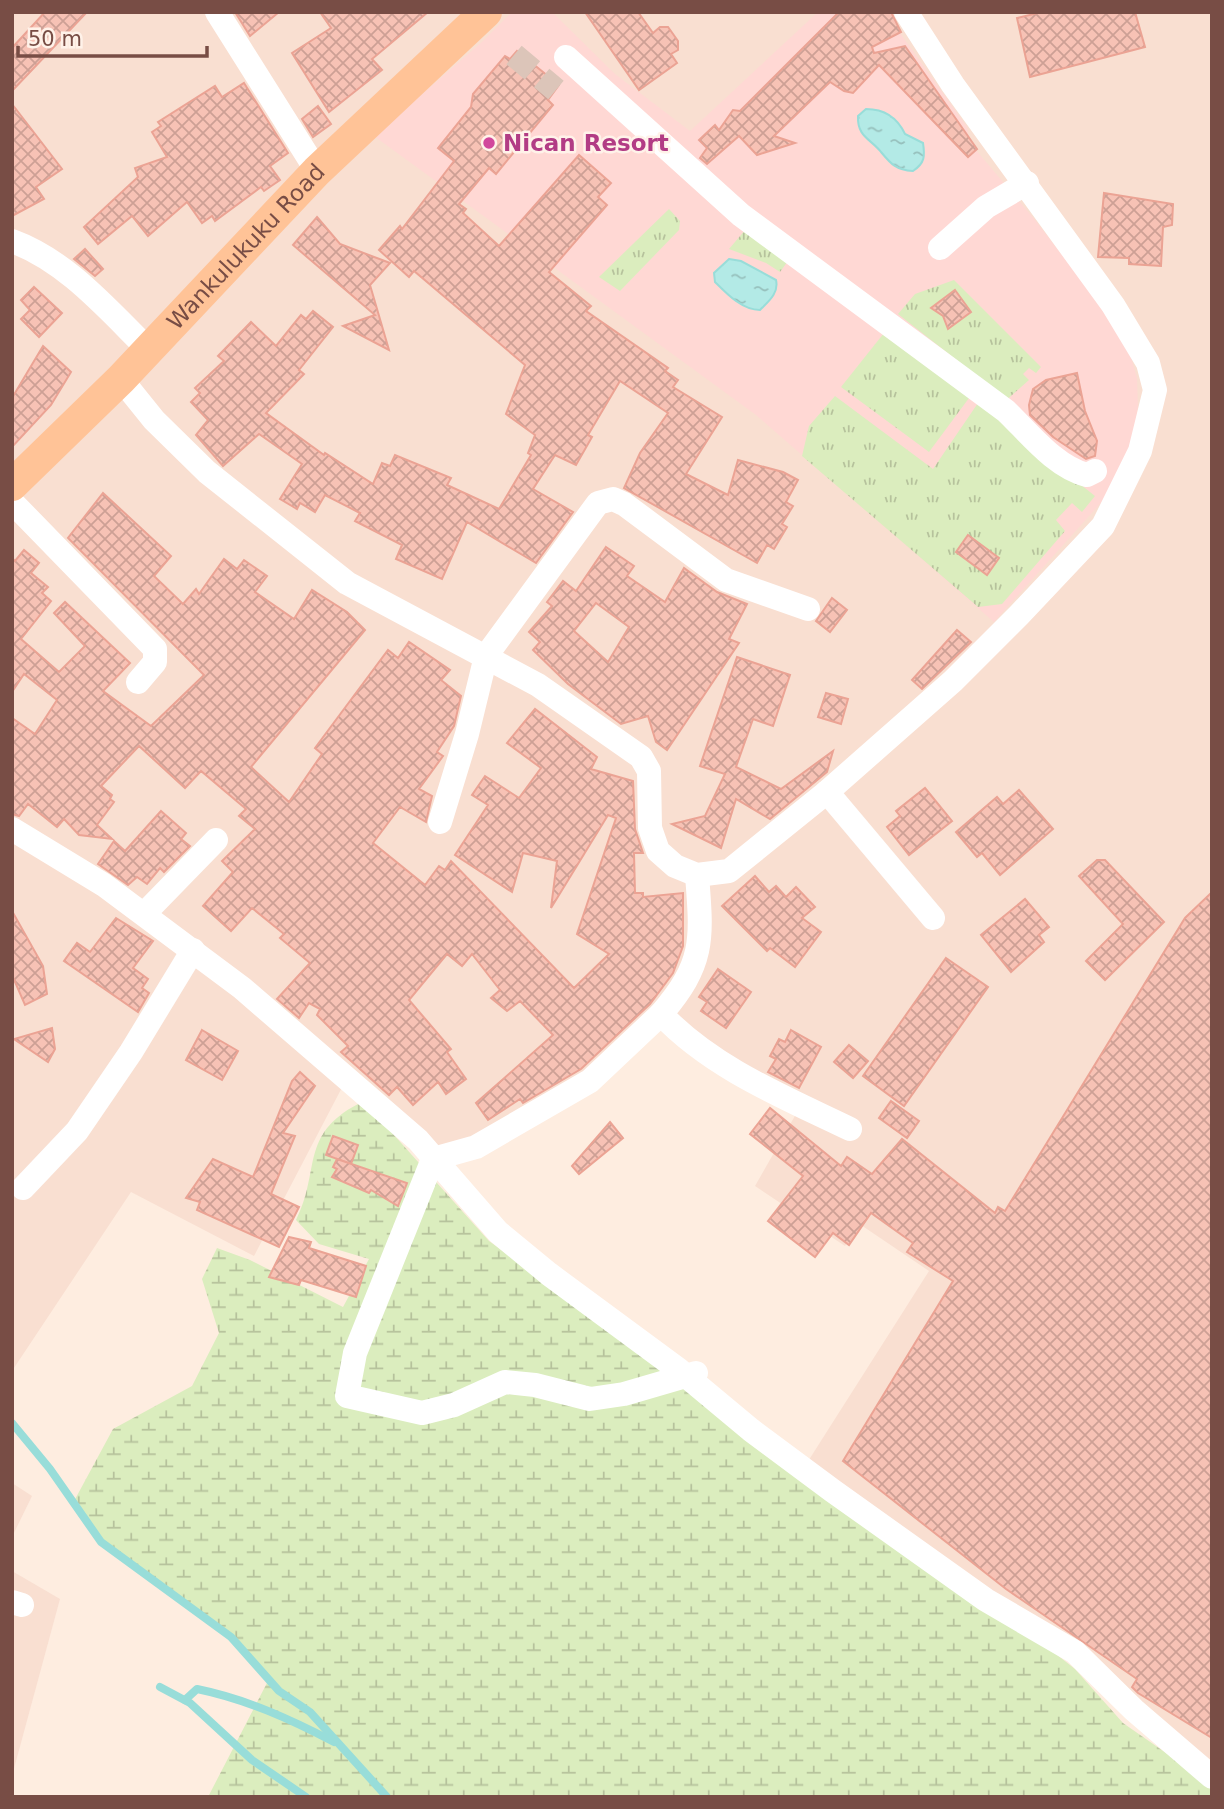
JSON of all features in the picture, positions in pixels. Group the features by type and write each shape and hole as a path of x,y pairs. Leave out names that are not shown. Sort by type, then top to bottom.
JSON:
{"main road":[{"name":"Wankulukuku Road","path":"12,485 121,379 317,171 486,12"}],"street":[{"path":"217,12 317,171"},
{"path":"121,379 154,420 207,472 336,575 538,685 641,757 649,771 653,842 675,866 697,875 729,871 827,792 953,681 1103,526 1140,451 1155,390 1148,363 1113,305 1027,183 953,85 906,12"},
{"path":"566,57 741,215 1006,411 1043,447 1079,473 1087,475 1095,471"},
{"path":"940,248 986,208 1027,183"},
{"path":"12,241 32,248 76,280 149,349"},
{"path":"440,822 467,734 486,656 593,507 613,499 624,504 726,580 807,609"},
{"path":"12,502 155,649 155,662 138,682"},
{"path":"827,792 933,918"},
{"path":"12,829 144,914 242,988 418,1140 498,1232 549,1274 694,1374 751,1430 948,1573 986,1600 1075,1652 1134,1710 1212,1777"},
{"path":"144,914 216,840"},
{"path":"433,1159 476,1147 590,1081 661,1014 693,969 699,949 697,875"},
{"path":"23,1188 77,1131 131,1052 193,950"},
{"path":"661,1014 681,1035 741,1075 850,1129"},
{"path":"433,1159 355,1353 347,1396 422,1413 454,1405 505,1382 535,1385 590,1399 624,1394 694,1374"}],"shaded area":[{"path":"12,12 1212,12 1212,1770 1078,1650 805,1466 929,1271 861,1225 845,1246 755,1186 800,1107 658,1014 616,1053 445,1158 348,1076 254,1256 131,1192 12,1371"},
{"path":"512,12 552,12 615,74 690,131 818,12 885,12 967,127 970,143 1035,220 1112,320 1129,350 1137,378 1138,407 1133,440 1107,496 994,622 756,415 374,136 482,42"},
{"path":"12,1483 32,1496 12,1537"},
{"path":"12,1571 60,1599 12,1776"}],"green space":[{"path":"669,209 680,221 679,230 620,291 599,277"},
{"path":"746,229 788,261 780,272 766,263 729,249"},
{"path":"954,280 1041,367 1036,373 1029,368 1023,374 1029,380 1002,404 992,388 898,314 915,294"},
{"path":"884,333 972,394 929,452 841,387"},
{"path":"835,396 933,469 978,403 1095,496 1082,512 1072,503 1056,520 1065,531 1002,604 978,607 802,456 809,426"},
{"path":"358,1104 385,1125 489,1241 1046,1646 1075,1669 1123,1723 1212,1785 1212,1797 208,1797 268,1681 231,1637 101,1542 73,1503 113,1429 192,1386 219,1333 202,1279 217,1248 250,1260 343,1307 369,1259 319,1244 296,1220 319,1141 339,1116"}],"water":[{"path":"866,109 889,115 905,134 923,143 923,159 917,168 913,171 894,166 865,137 858,123 858,116"},
{"path":"729,259 741,261 776,280 775,293 760,310 741,304 715,282 714,273"}],"building":[{"path":"45,12 87,12 12,91 12,48"},
{"path":"235,12 279,12 250,36"},
{"path":"320,12 428,12 372,59 382,70 329,112 292,53 331,28"},
{"path":"585,12 638,12 653,33 660,27 668,27 678,41 678,50 671,54 677,63 639,90"},
{"path":"839,12 891,12 901,32 872,47 874,53 905,46 977,149 968,157 879,65 853,93 830,82 774,136 795,143 757,155 739,136 707,164 700,158 707,148 699,140 715,125 719,130 733,110 740,111"},
{"path":"1042,12 1135,12 1145,47 1030,77 1017,18"},
{"path":"517,51 559,85 548,100 553,105 496,174 489,168 459,204 466,209 463,213 499,246 579,155 611,183 598,197 607,205 549,272 591,306 586,311 668,368 665,371 678,380 673,387 722,417 686,474 728,495 738,460 783,472 798,480 786,502 793,506 782,524 787,527 774,549 767,545 757,563 624,488 640,453 668,413 620,381 588,435 592,437 576,465 555,455 533,489 573,512 536,563 467,522 442,579 396,559 402,545 355,521 360,513 325,495 315,512 300,503 297,509 280,499 302,464 259,434 223,466 196,435 208,420 191,402 200,393 195,388 224,361 218,356 251,322 276,346 301,315 306,319 313,311 333,327 299,370 304,374 266,413 324,455 325,453 373,484 382,463 390,466 395,455 451,478 447,485 499,509 531,455 528,453 535,435 506,414 525,365 414,271 409,277 379,250 400,226 402,229 454,161 438,148 471,107 473,94 505,56 510,59"},
{"path":"244,83 288,153 270,166 280,180 264,191 261,187 215,221 212,216 202,223 187,202 148,236 132,216 98,244 84,227 138,177 135,168 167,157 152,132 161,126 158,122 215,86 222,97"},
{"path":"12,104 62,169 36,187 44,199 12,216"},
{"path":"318,106 331,124 313,137 302,119"},
{"path":"1104,193 1173,204 1172,225 1163,227 1161,266 1129,264 1129,258 1098,257"},
{"path":"317,217 340,244 390,263 370,285 389,350 343,326 375,315 293,245"},
{"path":"85,249 103,269 95,276 74,259"},
{"path":"34,287 62,313 39,337 21,319 30,310 21,300"},
{"path":"955,290 971,312 948,329 943,316 931,308"},
{"path":"43,346 71,372 51,405 12,447 12,398"},
{"path":"1077,373 1085,411 1097,441 1095,456 1086,459 1053,437 1030,415 1029,405 1033,389 1046,380"},
{"path":"103,493 171,556 154,576 183,604 196,589 199,594 224,559 237,569 244,560 267,576 255,592 294,619 312,590 347,612 365,630 251,767 289,802 322,754 315,748 388,650 398,658 409,642 450,670 441,680 461,696 454,726 437,752 443,756 419,789 432,796 426,822 400,807 373,843 425,885 439,866 445,870 451,861 574,988 609,954 577,934 616,818 608,815 551,908 557,861 523,853 512,892 455,855 488,805 472,795 485,776 519,798 541,768 507,743 535,709 597,757 591,769 633,781 635,829 643,853 634,853 635,893 643,893 643,897 683,893 683,946 673,973 650,1004 581,1069 523,1103 520,1099 488,1120 476,1103 553,1035 520,1001 507,1011 491,998 500,990 472,954 462,966 447,954 409,1000 451,1049 447,1052 466,1079 446,1094 438,1082 413,1105 397,1087 389,1095 341,1052 348,1046 317,1015 320,1009 309,1003 299,1018 277,999 310,963 280,938 284,934 252,908 231,931 203,906 233,872 222,861 255,829 239,816 246,809 201,771 185,788 139,746 101,786 112,795 110,799 114,802 97,825 112,839 79,835 64,819 57,827 28,804 19,816 12,814 12,718 35,734 57,700 24,674 12,692 12,558 15,561 24,550 39,563 31,573 48,587 42,593 51,601 21,639 59,672 85,646 54,613 65,602 130,663 103,691 151,726 204,675 68,538"},
{"path":"968,535 999,558 987,575 956,552"},
{"path":"606,547 634,566 627,576 665,602 684,568 717,592 747,604 729,639 739,643 667,750 656,742 648,716 621,724 568,684 533,650 540,642 529,632 552,606 547,602 563,581 576,591","holes":["596,603 629,627 608,662 574,631"]},
{"path":"832,598 847,610 830,632 816,621"},
{"path":"957,630 971,642 922,689 912,680"},
{"path":"737,657 790,675 773,726 753,719 736,767 781,789 833,751 827,772 770,819 736,799 721,848 672,824 705,816 725,774 700,766"},
{"path":"826,693 848,699 841,724 818,717"},
{"path":"925,788 952,821 909,855 887,827 900,816 896,811"},
{"path":"1019,790 1053,829 1000,875 982,853 977,857 956,832 997,797 1003,804"},
{"path":"161,811 186,833 181,839 190,846 164,872 160,868 147,884 137,877 128,885 98,864 114,841 125,851"},
{"path":"1097,860 1105,860 1164,922 1105,980 1086,961 1123,924 1079,876"},
{"path":"755,876 769,892 776,886 786,897 796,887 815,907 802,918 821,932 795,967 770,948 767,951 722,906"},
{"path":"1212,892 1212,1738 1138,1693 1132,1687 1137,1679 1006,1589 843,1461 953,1281 907,1252 913,1243 871,1213 849,1245 833,1233 815,1257 768,1221 803,1176 750,1134 770,1108 841,1166 847,1157 872,1174 902,1139 995,1213 998,1207 1005,1211 1185,918"},
{"path":"1025,899 1049,927 1039,935 1044,942 1011,972 981,935"},
{"path":"12,911 43,966 47,994 25,1005 12,975"},
{"path":"116,918 153,941 133,968 148,979 142,988 149,993 138,1012 64,961 77,943 90,952"},
{"path":"946,958 988,987 904,1106 863,1076"},
{"path":"718,969 751,992 726,1028 701,1011 707,1002 699,997"},
{"path":"52,1028 55,1049 48,1062 14,1039"},
{"path":"202,1030 238,1051 222,1080 186,1060"},
{"path":"791,1030 821,1047 799,1088 768,1072 776,1059 770,1056 779,1039 785,1042"},
{"path":"849,1045 868,1061 853,1078 834,1062"},
{"path":"300,1072 315,1086 283,1133 295,1136 271,1194 299,1207 279,1247 197,1210 200,1202 186,1198 213,1159 253,1177 292,1081"},
{"path":"891,1101 919,1121 907,1138 879,1118"},
{"path":"610,1122 623,1138 579,1174 572,1166"},
{"path":"333,1136 358,1145 351,1164 326,1155"},
{"path":"337,1159 407,1183 398,1206 371,1190 369,1193 332,1177 337,1169 333,1167"},
{"path":"289,1237 311,1242 309,1248 366,1266 356,1297 301,1280 299,1285 269,1277"}],"waterway":[{"path":"12,1423 50,1469 101,1542 231,1637 279,1691 310,1712 387,1797"},
{"path":"160,1687 190,1703 252,1760 306,1797"},
{"path":"185,1700 197,1689 233,1698 301,1725 334,1742"}],"tunnel":[{"path":"514,55 556,90"}],"place":[{"name":"Nican Resort","path":"489,143"}]}
